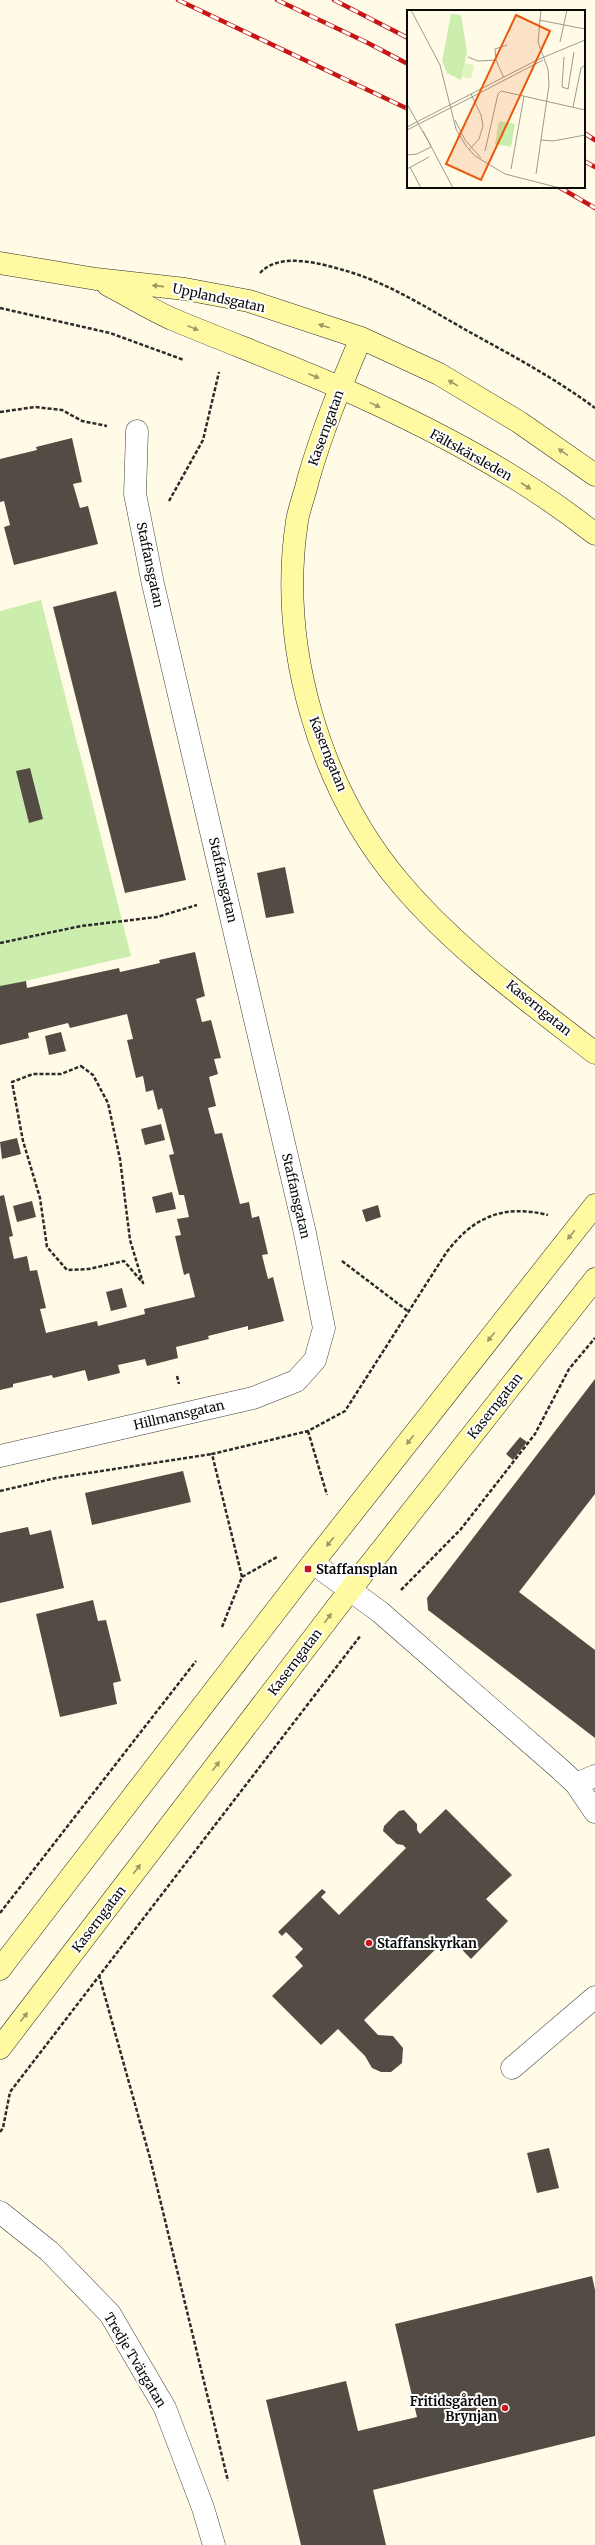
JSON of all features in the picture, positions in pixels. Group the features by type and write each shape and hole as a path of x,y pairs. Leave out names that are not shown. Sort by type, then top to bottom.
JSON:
{"main road":[{"name":"Upplandsgatan","path":"0,263 96,279 185,289 249,301 362,338"},
{"name":"Upplandsgatan","path":"96,279 170,318 233,342 340,388"},
{"name":"Kaserngatan","path":"362,338 327,418 298,519 293,566 293,609 297,652 316,730 354,813 373,847 400,884 428,914 475,956 595,1053"},
{"path":"362,338 445,378 520,422 595,475"},
{"name":"Fältskärsleden","path":"340,388 490,462 573,517 595,534"},
{"path":"0,1969 313,1563 595,1204"},
{"name":"Kaserngatan","path":"0,2048 350,1590 595,1279"}],"street":[{"name":"Staffansgatan","path":"137,431 135,494 153,584 305,1233 324,1328"},
{"name":"Hillmansgatan","path":"0,1456 260,1395 296,1381 315,1360 324,1328"},
{"path":"313,1563 380,1612 586,1780 595,1812"},
{"path":"512,2068 595,1997"},
{"name":"Tredje Tvärgatan","path":"0,2212 50,2251 110,2314 165,2408 204,2508 214,2545"}],"path":[{"path":"278,262 302,262 344,270 387,287 525,363 595,408"},
{"path":"0,412 35,407 62,410 82,421 137,431"},
{"path":"0,943 81,926 157,917 226,896"},
{"path":"81,1066 93,1075 108,1103 130,1240 143,1283 124,1261 89,1269 67,1270 47,1247 40,1198 23,1141 12,1082 33,1074 61,1074 81,1066"},
{"path":"0,1491 56,1478 212,1454 308,1430 345,1411 446,1253 461,1234 484,1217 508,1213 535,1212 552,1216"},
{"path":"305,1233 409,1312"},
{"path":"0,2132 4,2128 10,2092 99,1974 380,1612 461,1529 535,1434 569,1369 595,1338"},
{"path":"308,1430 327,1495"},
{"path":"212,1454 242,1577 222,1628"},
{"path":"242,1577 281,1555"},
{"path":"0,1913 198,1659"},
{"path":"99,1974 150,2158 229,2485"}],"green space":[{"path":"41,600 131,956 0,987 0,611"}],"building":[{"path":"72,438 82,482 73,484 80,508 88,506 98,544 14,565 4,527 10,525 4,501 0,502 0,459 37,450 36,447"},
{"path":"116,591 186,880 125,893 53,607"},
{"path":"30,768 43,819 29,823 16,771"},
{"path":"285,867 294,913 266,918 257,873"},
{"path":"195,952 205,996 196,999 202,1022 211,1020 221,1058 214,1059 218,1074 209,1077 216,1106 208,1108 215,1134 222,1133 240,1204 249,1202 252,1218 259,1216 268,1254 262,1255 268,1279 273,1277 284,1321 248,1330 248,1326 208,1336 209,1339 176,1347 178,1358 147,1366 145,1359 118,1365 120,1373 88,1381 85,1370 53,1378 52,1375 13,1384 13,1387 0,1390 0,1196 4,1195 13,1236 9,1237 14,1259 27,1256 30,1271 37,1270 46,1308 40,1309 46,1333 97,1321 98,1326 145,1314 144,1309 195,1297 189,1273 184,1275 175,1236 181,1235 177,1219 189,1217 184,1195 179,1195 169,1155 174,1154 162,1108 158,1110 153,1090 146,1092 143,1076 136,1078 127,1040 133,1039 127,1014 70,1028 68,1023 28,1033 29,1038 0,1045 0,986 26,981 27,988 119,968 120,972 160,963 159,960"},
{"path":"61,1032 66,1051 49,1055 45,1036"},
{"path":"161,1124 165,1140 145,1145 141,1129"},
{"path":"17,1138 21,1154 2,1159 0,1142"},
{"path":"172,1192 176,1209 156,1213 152,1197"},
{"path":"32,1201 36,1217 17,1222 13,1206"},
{"path":"378,1205 381,1217 366,1222 362,1210"},
{"path":"122,1288 127,1307 111,1311 106,1292"},
{"path":"595,1379 595,1494 519,1592 595,1650 595,1738 428,1610 427,1598"},
{"path":"520,1437 527,1442 513,1460 506,1454"},
{"path":"183,1471 191,1502 92,1525 85,1493"},
{"path":"28,1527 30,1535 51,1530 64,1588 0,1603 0,1533"},
{"path":"93,1600 98,1621 106,1620 121,1681 113,1683 117,1704 60,1717 36,1614"},
{"name":"Staffanskyrkan","path":"446,1809 512,1875 486,1899 508,1921 471,1959 449,1936 364,2020 378,2035 393,2036 403,2048 402,2063 391,2072 381,2072 372,2068 365,2056 338,2029 321,2045 272,1996 303,1966 295,1957 303,1949 286,1932 282,1936 278,1932 322,1889 326,1892 321,1897 339,1915 406,1848 403,1845 397,1844 383,1831 384,1826 399,1811 404,1810 417,1824 417,1830 420,1834"},
{"path":"549,2148 559,2188 537,2193 527,2153"},
{"name":"Fritidsgården Brynjan","path":"592,2276 595,2290 595,2436 373,2490 386,2545 301,2545 266,2400 346,2381 358,2431 417,2417 395,2324"}],"railway":[{"path":"178,0 407,109"},
{"path":"277,0 368,43 407,63"},
{"path":"334,0 407,37"},
{"path":"585,134 595,140"},
{"path":"585,162 595,167"},
{"path":"561,188 595,208"}],"place":[{"name":"Staffansplan","path":"308,1569"},
{"name":"Staffanskyrkan","path":"369,1943"},
{"name":"Fritidsgården Brynjan","path":"505,2408"}]}
